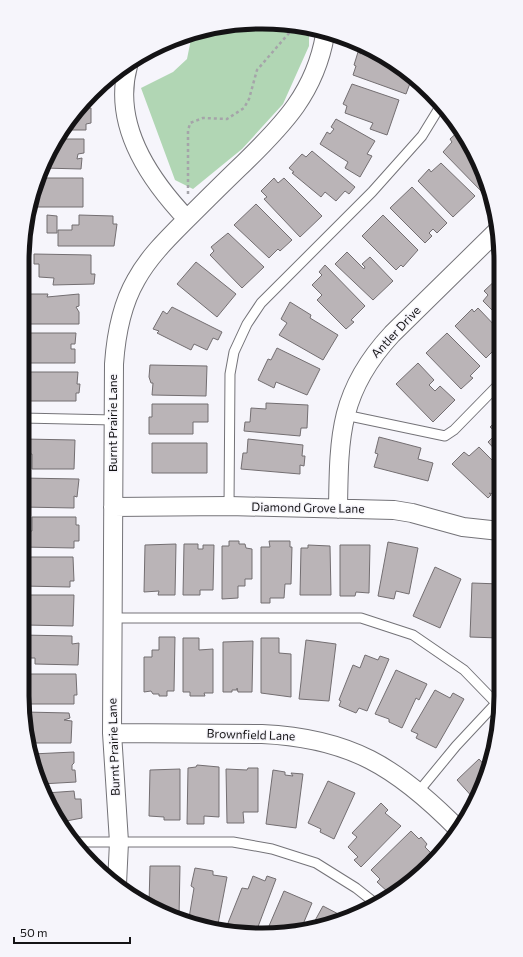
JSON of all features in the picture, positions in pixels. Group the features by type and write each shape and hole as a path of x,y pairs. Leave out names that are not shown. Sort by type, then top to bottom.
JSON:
{"street":[{"name":"Burnt Prairie Lane","path":"117,878 119,842 112,733 114,420 115,347 124,307 136,280 155,252 274,134 296,107 313,76 319,60 324,37"},
{"path":"126,72 124,80 124,98 128,121 137,148 153,179 187,219"},
{"name":"Antler Drive","path":"338,509 339,444 345,415 355,386 381,346 493,235"},
{"name":"Diamond Grove Lane","path":"113,507 229,506 394,510 412,513 462,527 494,530"},
{"name":"Brownfield Lane","path":"112,733 262,734 304,738 325,742 365,757 384,767 419,791 455,826"}],"lane":[{"path":"229,506 230,374 234,352 247,324 261,303 377,186 422,136 438,110"},
{"path":"345,415 445,436 454,430 494,390"},
{"path":"29,418 114,420"},
{"path":"113,618 361,618 414,635 464,670 494,697"},
{"path":"419,791 456,746 494,705"},
{"path":"81,842 233,842 272,849 316,863 356,888 372,900"}],"path":[{"path":"187,219 188,130 190,122 203,118 227,119 244,108 249,99 257,70 275,47 290,31"}],"green space":[{"path":"246,29 277,29 309,34 309,46 283,104 242,149 193,189 175,180 141,88 173,72 187,59 191,40 216,33"}],"building":[{"path":"358,52 361,54 362,52 378,60 410,83 406,94 353,75"},
{"path":"352,84 399,100 387,135 370,129 373,123 345,113 347,106 343,104"},
{"path":"87,108 91,108 91,123 86,124 86,130 70,130"},
{"path":"336,119 375,141 367,154 372,156 360,177 345,168 348,162 320,144 327,132 330,134 334,129 331,127"},
{"path":"456,134 470,159 482,187 482,192 443,152 452,142 450,139"},
{"path":"64,139 84,139 84,153 78,154 77,159 82,158 81,169 49,168"},
{"path":"312,151 355,187 349,194 345,191 336,201 325,192 321,197 292,173 294,172 289,168 302,154 306,157"},
{"path":"441,163 475,196 453,217 418,181 429,169 431,172"},
{"path":"45,178 83,178 83,207 35,207"},
{"path":"274,178 278,183 284,178 322,216 300,237 264,199 267,197 261,191"},
{"path":"412,187 447,223 437,233 433,229 429,233 432,236 425,243 390,208"},
{"path":"256,204 292,240 280,251 278,249 269,258 234,225"},
{"path":"47,215 57,216 57,233 47,233"},
{"path":"79,215 113,216 113,224 117,224 114,246 58,246 58,230 72,230 72,225 79,225"},
{"path":"383,215 418,250 403,267 401,265 396,270 362,236"},
{"path":"228,233 264,267 242,288 210,255 214,251 211,247"},
{"path":"347,252 364,269 365,267 362,264 370,257 393,281 373,300 335,264"},
{"path":"34,254 91,255 91,274 95,274 94,284 53,285 54,278 39,277 39,264 34,264"},
{"path":"196,262 236,294 217,317 177,284"},
{"path":"325,265 365,306 351,320 354,322 346,329 317,300 322,295 312,285 322,275 319,272"},
{"path":"494,282 494,312 483,301 488,295 484,291"},
{"path":"29,294 48,294 47,297 79,294 79,306 76,307 79,312 79,324 29,324"},
{"path":"290,302 311,315 310,318 338,335 323,360 279,335 287,323 281,319"},
{"path":"172,307 222,332 218,340 213,338 207,350 194,344 191,350 157,333 159,331 153,329 163,311 167,314"},
{"path":"478,308 494,325 494,350 486,358 455,326 472,309 474,312"},
{"path":"30,333 76,333 75,344 71,344 71,349 75,349 75,363 29,363"},
{"path":"447,333 480,366 470,376 473,378 461,389 426,353"},
{"path":"277,348 320,369 307,395 276,382 274,388 258,380 268,359 271,360"},
{"path":"418,363 434,380 429,385 435,391 440,386 455,400 433,422 396,384"},
{"path":"150,365 207,366 206,396 152,395 153,383 151,383 149,377"},
{"path":"29,372 78,372 77,384 80,384 79,393 76,393 76,401 29,401"},
{"path":"266,403 308,405 307,428 301,428 300,436 244,431 245,422 250,422 251,408 266,409"},
{"path":"152,404 208,404 208,422 193,422 193,434 149,434 149,417 152,417"},
{"path":"494,423 494,430 490,427"},
{"path":"494,436 494,448 488,442"},
{"path":"379,437 421,448 418,459 433,463 428,481 374,467 378,454 375,453"},
{"path":"29,439 75,440 74,469 32,469 32,454 29,454"},
{"path":"248,439 303,445 302,456 305,456 304,466 300,465 300,474 241,469 243,453 247,453"},
{"path":"152,443 207,443 207,473 152,473"},
{"path":"479,447 494,462 494,493 489,493 491,495 488,498 452,464 464,452 469,456"},
{"path":"29,478 79,479 77,497 74,496 74,508 29,507"},
{"path":"32,517 76,517 76,525 79,525 79,541 74,541 74,548 29,547 29,531 32,531"},
{"path":"229,541 239,541 239,544 245,544 246,548 252,549 252,579 245,579 245,586 238,586 238,598 222,599 222,546 229,546"},
{"path":"269,541 290,541 290,547 292,547 291,584 285,584 284,598 270,598 270,603 261,603 261,547 270,547"},
{"path":"388,542 418,548 409,594 396,591 394,599 378,596"},
{"path":"176,544 175,595 158,595 159,591 144,592 145,545"},
{"path":"184,544 198,544 198,549 203,549 203,545 214,545 213,590 200,590 200,595 183,595"},
{"path":"308,545 330,546 331,595 300,595 301,548 308,548"},
{"path":"340,545 370,545 369,593 356,592 355,596 340,596"},
{"path":"29,557 73,557 74,581 70,581 70,587 29,586"},
{"path":"435,567 461,579 440,628 413,616"},
{"path":"472,583 494,584 494,638 470,637"},
{"path":"29,595 74,595 73,626 29,625"},
{"path":"29,635 72,636 72,644 79,643 78,665 35,664 35,658 29,658"},
{"path":"159,637 175,637 174,691 167,691 167,696 159,696 159,694 153,694 151,691 144,692 144,657 152,657 152,650 159,650"},
{"path":"183,638 199,638 199,650 213,649 213,693 204,693 205,696 190,696 190,692 183,692"},
{"path":"261,638 279,638 279,653 291,654 291,697 261,693"},
{"path":"306,640 336,644 329,701 299,699"},
{"path":"253,641 252,692 238,692 237,688 237,690 232,690 232,692 223,692 223,642"},
{"path":"365,655 378,660 380,656 389,659 367,711 359,708 356,713 339,706 341,701 339,700 353,665 360,668"},
{"path":"396,670 427,684 419,700 416,698 402,728 389,722 389,719 375,714"},
{"path":"29,674 76,674 77,695 74,695 74,704 29,704"},
{"path":"435,690 450,698 453,693 464,699 436,748 416,738 418,734 411,731"},
{"path":"29,712 69,713 70,718 64,720 72,721 71,743 34,743"},
{"path":"74,752 74,763 72,765 72,770 75,770 76,782 47,784 36,754"},
{"path":"479,759 484,764 471,796 457,780"},
{"path":"197,765 219,767 219,817 204,816 204,824 187,824 188,768 196,767"},
{"path":"248,768 258,768 258,812 243,812 244,823 227,823 226,769 247,770"},
{"path":"180,769 180,820 164,820 164,817 149,816 150,770"},
{"path":"273,770 285,772 285,775 293,776 291,773 303,774 296,828 266,824"},
{"path":"328,781 355,793 334,839 320,832 321,829 308,823"},
{"path":"74,791 75,799 81,799 82,818 66,821 51,793"},
{"path":"381,803 388,810 385,813 401,826 361,867 354,860 358,857 348,847 357,837 352,833"},
{"path":"411,831 419,839 421,837 427,844 425,847 431,853 401,881 387,891 377,882 380,879 371,870"},
{"path":"150,866 180,866 179,913 149,899"},
{"path":"195,868 213,871 213,875 227,877 218,924 189,917 194,888 191,886"},
{"path":"253,876 265,881 267,876 276,879 258,928 227,925 242,888 248,889"},
{"path":"284,891 312,903 303,925 268,928"},
{"path":"323,906 339,915 336,916 314,922"}]}
